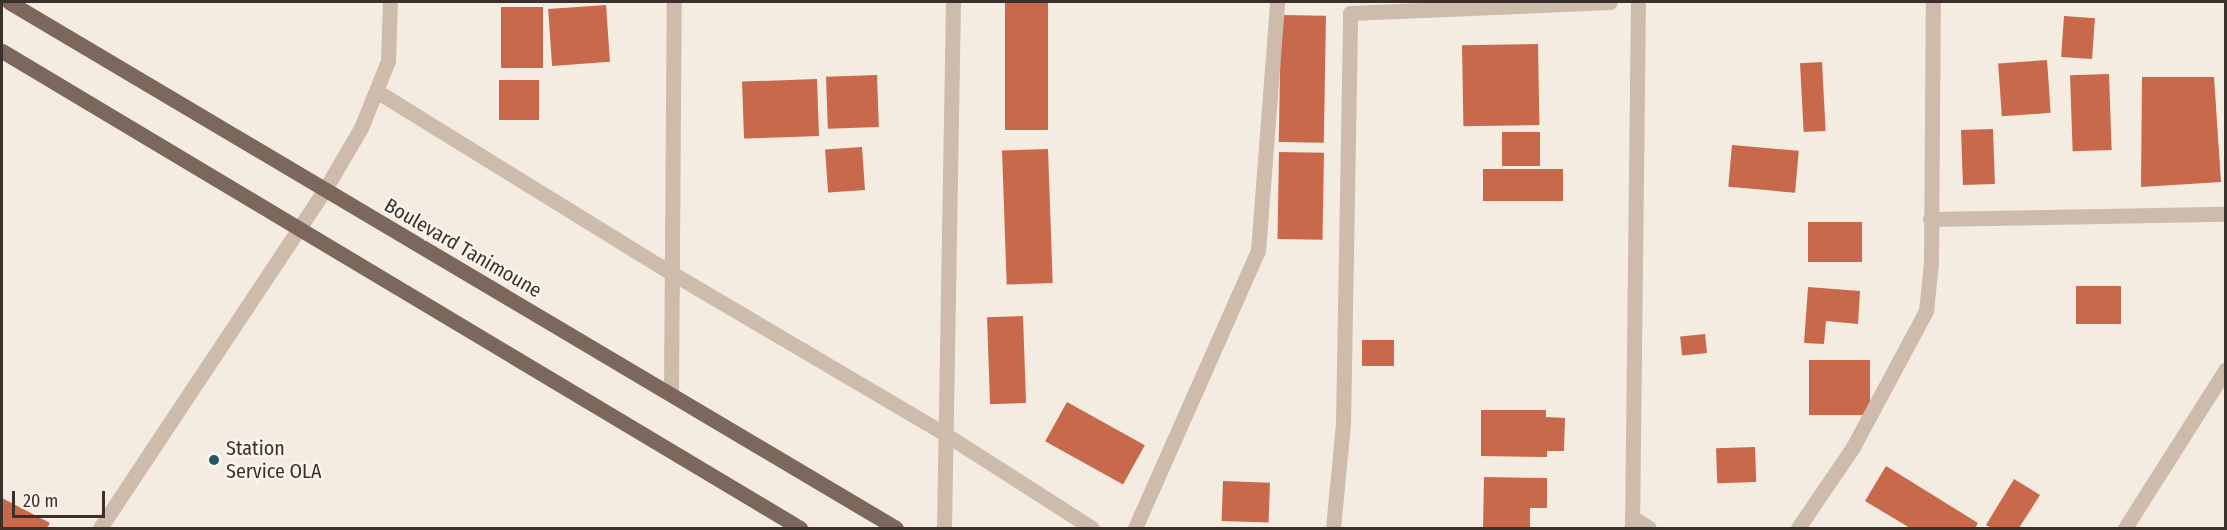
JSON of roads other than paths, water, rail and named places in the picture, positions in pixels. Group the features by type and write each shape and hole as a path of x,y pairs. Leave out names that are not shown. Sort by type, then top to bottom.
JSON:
{"main road":[{"name":"Boulevard Tanimoune","path":"9,2 324,191 671,393 896,528"},
{"path":"2,51 797,528"}],"street":[{"path":"100,528 324,191 378,92 388,61 390,2"},
{"path":"671,393 670,272 674,2"},
{"path":"944,528 953,2"},
{"path":"1135,528 1257,251 1277,2"},
{"path":"1333,528 1343,424 1350,13 1610,2"},
{"path":"1638,2 1632,523 1649,528"},
{"path":"1798,528 1853,447 1926,310 1931,263 1933,2"},
{"path":"378,92 670,272 945,434 1092,528"},
{"path":"1930,219 2226,214"},
{"path":"2125,528 2226,369"}],"place":[{"name":"Station Service OLA","path":"214,460"}]}
